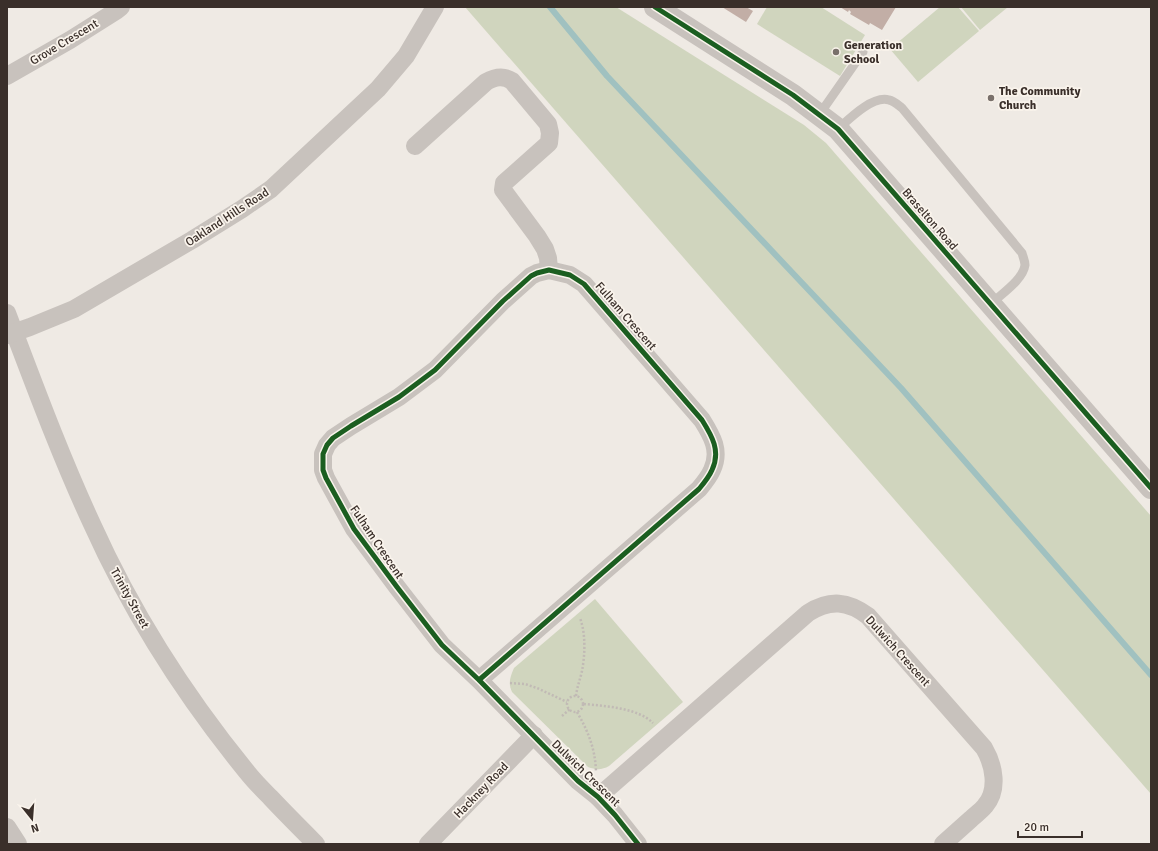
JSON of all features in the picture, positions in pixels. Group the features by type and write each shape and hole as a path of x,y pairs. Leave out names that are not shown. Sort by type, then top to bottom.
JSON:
{"street":[{"name":"Grove Crescent","path":"7,76 70,40 121,7"},
{"name":"Oakland Hills Road","path":"11,334 74,309 192,240 271,189 378,89 406,56 435,7"},
{"name":"Braselton Road","path":"665,10 793,95 838,129 1151,488"},
{"path":"415,146 486,82 495,77 505,77 512,81 548,124 550,139 549,143 542,150 504,183 503,190 541,242 548,258 549,270"},
{"name":"Fulham Crescent","path":"480,681 699,489 712,471 716,459 715,446 711,433 702,420 584,284 570,275 549,270 531,276 503,301 435,370 399,397 333,438 327,445 323,454 323,470 326,478 354,529 396,588 442,645 534,736"},
{"name":"Trinity Street","path":"7,313 11,334 95,532 136,612 189,695 248,774 316,844"},
{"name":"Dulwich Crescent","path":"598,797 808,613 815,608 841,603 851,605 868,616 984,748 989,757 993,776 993,787 990,797 985,806 943,844"},
{"name":"Dulwich Crescent","path":"534,736 578,781 598,797 615,815 638,844"},
{"name":"Hackney Road","path":"428,844 534,736"},
{"path":"7,827 18,844"}],"lane":[{"path":"819,114 862,52"},
{"path":"838,129 861,109 881,100 888,99 895,102 902,108 1022,253 1025,261 1022,274 991,304"}],"path":[{"path":"567,604 581,619 584,637 582,671 577,686 576,696"},
{"path":"480,681 525,684 553,694 567,702 571,711 577,712 584,704"},
{"path":"567,702 569,698 576,696 582,699 584,704"},
{"path":"584,704 621,709 645,717 652,721 666,737"},
{"path":"562,716 570,709"},
{"path":"577,712 589,735 596,757 598,797"}],"green space":[{"path":"465,7 616,7 804,125 826,143 1151,516 1151,794"},
{"path":"767,7 821,7 865,35 840,76 757,24"},
{"path":"940,7 958,7 979,31 918,82 890,49"},
{"path":"961,7 1008,7 980,30"},
{"path":"595,599 683,702 609,766 599,769 588,767 512,692 510,683 514,668"}],"building":[{"path":"722,7 746,7 753,11 746,22"},
{"path":"840,7 896,7 882,30 870,23 869,25 850,14 851,12 849,10 848,12"}],"waterway":[{"path":"550,7 607,76 901,388 1151,675"}],"cycle path":[{"path":"655,7 793,95 838,129 1151,488"},
{"path":"479,680 699,489 705,482 715,463 716,456 714,444 702,420 584,284 570,275 549,270 531,276 503,301 435,370 399,397 333,438 327,445 323,454 323,470 354,529 442,645 479,680 578,781 598,797 615,815 638,844"}],"place":[{"name":"Generation School","path":"836,52"},
{"name":"The Community Church","path":"991,98"}]}
